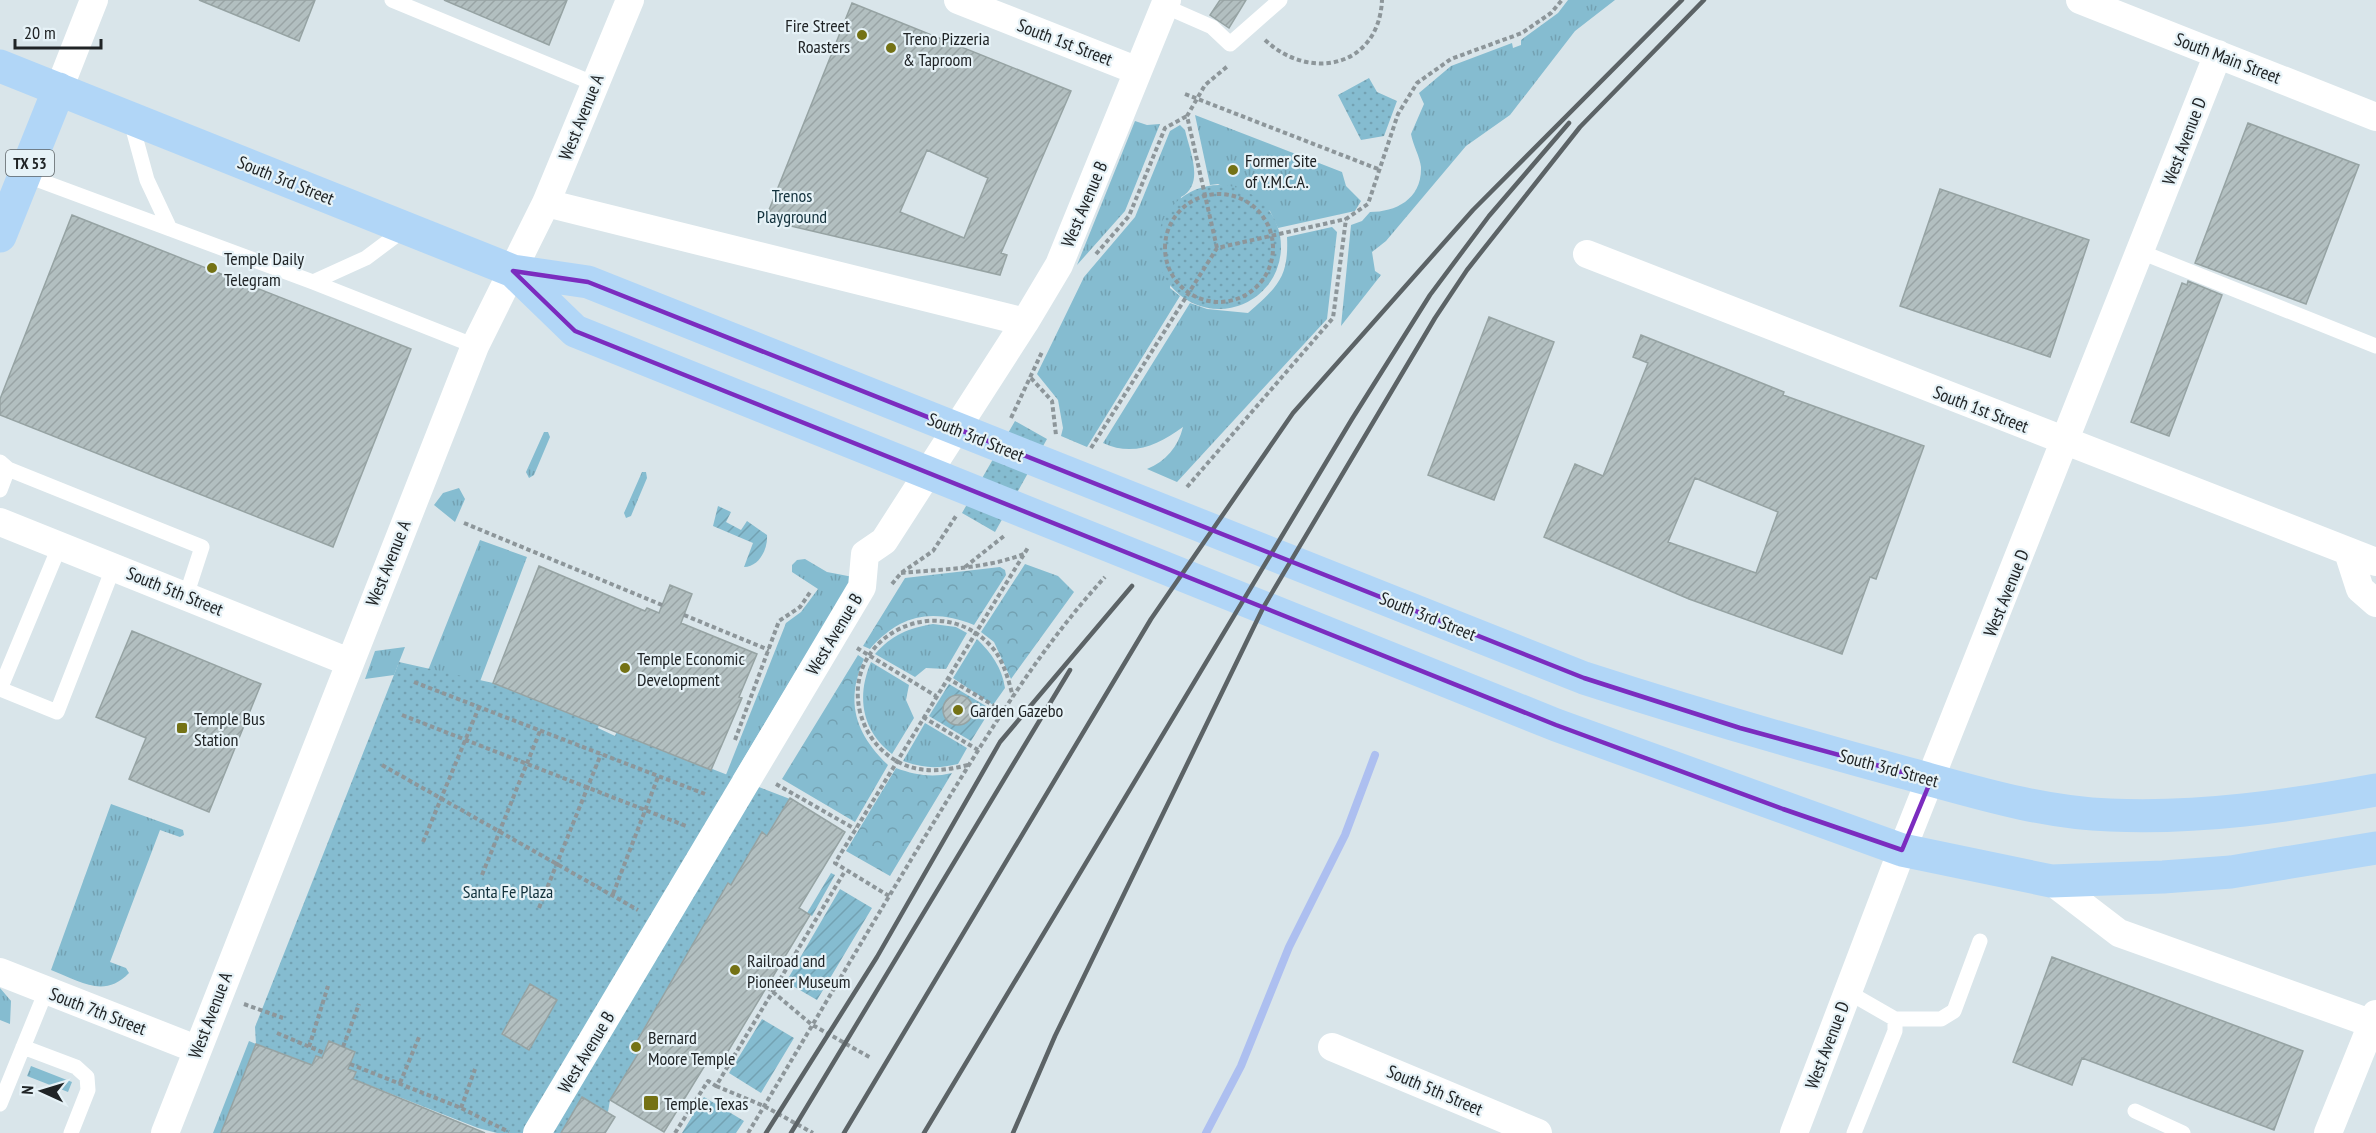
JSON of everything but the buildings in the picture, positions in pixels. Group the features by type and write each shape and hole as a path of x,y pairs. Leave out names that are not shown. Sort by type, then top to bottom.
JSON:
{"main road":[{"name":"South 3rd Street","path":"0,66 513,271 588,282 1584,678 1740,728 1931,780 2056,810 2109,815 2165,816 2260,808 2376,790"},
{"name":"TX 53","path":"0,236 59,89"},
{"name":"South 3rd Street","path":"513,271 575,331 816,430 1556,725 1783,809 1902,849 2051,880 2163,877 2231,872 2376,848"}],"street":[{"path":"59,89 94,0"},
{"name":"West Avenue A","path":"165,1133 196,1048 475,346 546,203 630,0"},
{"name":"South 1st Street","path":"958,0 1138,71"},
{"name":"South Main Street","path":"2080,0 2376,117"},
{"name":"West Avenue B","path":"537,1133 862,587 865,554 884,541 1025,322 1059,265 1165,3"},
{"name":"West Avenue D","path":"1794,1133 1902,849 2066,442 2218,54"},
{"path":"546,203 1025,322"},
{"name":"South 1st Street","path":"1587,254 2376,562"},
{"name":"South 5th Street","path":"0,522 349,662"},
{"path":"2348,552 2360,589 2376,603"},
{"name":"South 3rd Street","path":"2051,880 2119,933 2375,1021"},
{"name":"South 7th Street","path":"0,972 196,1048"},
{"path":"2328,1133 2375,1021"},
{"name":"South 5th Street","path":"1332,1047 1538,1133"}],"lane":[{"path":"392,0 595,84"},
{"path":"1165,3 1212,27 1230,44 1280,0"},
{"path":"130,118 147,180 170,229"},
{"path":"25,175 313,282 475,346"},
{"path":"313,282 366,258 406,228"},
{"path":"2141,252 2376,346"},
{"path":"0,490 4,466 202,547 186,596"},
{"path":"60,545 0,689 57,712 114,566"},
{"path":"1848,992 1895,1020 1941,1019 1954,1011 1980,941"},
{"path":"0,1104 46,991"},
{"path":"1854,1133 1895,1032 1895,1020"},
{"path":"23,1047 76,1067 87,1077 88,1090 71,1133"},
{"path":"2135,1111 2183,1133"}],"path":[{"path":"1262,37 1293,60 1324,63 1340,61 1368,44 1377,26 1382,0"},
{"path":"1217,249 1187,116 1205,85 1238,58"},
{"path":"1185,94 1378,169"},
{"path":"1222,195 1246,202 1265,220 1271,236 1272,254 1267,272 1257,287 1242,298 1224,302 1206,301 1189,294 1176,282 1168,266 1165,249 1172,223 1189,203 1205,196 1222,195"},
{"path":"464,523 662,606"},
{"path":"901,573 971,567 1002,562 1024,554"},
{"path":"733,745 779,621 800,607 811,591"},
{"path":"684,615 769,650"},
{"path":"969,765 939,771 915,769 893,760 875,744 863,723 858,701 860,677 870,656 884,638 904,625 927,620 950,621 972,630 990,644 1003,665 1013,698"},
{"path":"854,647 936,696"},
{"path":"947,678 1003,711"},
{"path":"414,682 714,798"},
{"path":"423,842 479,707"},
{"path":"402,715 696,830"},
{"path":"923,717 978,750"},
{"path":"482,875 540,731"},
{"path":"539,908 601,754"},
{"path":"382,765 613,894 662,924"},
{"path":"613,894 658,777"},
{"path":"773,783 855,829"},
{"path":"716,1086 774,993 845,871"},
{"path":"309,1047 328,986"},
{"path":"767,987 811,1024 871,1058"},
{"path":"236,1001 283,1018"},
{"path":"343,1047 359,1004"},
{"path":"277,1033 324,1053"},
{"path":"400,1083 419,1037"},
{"path":"350,1064 461,1108 511,1133"},
{"path":"461,1108 476,1069"},
{"path":"675,1133 708,1081 764,1106 813,1133"}],"highlighted area":[{"path":"513,271 588,282 1584,678 1740,728 1931,780 1902,850 1783,809 1556,725 575,331"}],"green space":[{"path":"1568,0 1615,0 1575,31 1510,115 1466,146 1386,241 1372,252 1375,271 1381,275 1341,326 1351,225 1362,221 1370,212 1389,209 1406,202 1417,188 1421,167 1411,134 1424,104 1419,93 1451,66 1512,43 1513,48 1521,45 1521,40 1558,13"},
{"path":"1369,78 1377,92 1397,101 1384,136 1361,140 1338,95"},
{"path":"1195,115 1342,172 1346,186 1361,201 1355,211 1278,228 1270,211 1218,184 1210,185"},
{"path":"1135,121 1147,125 1160,124 1125,211 1077,265"},
{"path":"1180,125 1185,130 1194,176 1188,191 1181,197 1170,288 1180,296 1087,447 1061,436 1063,428 1058,400 1037,374 1084,277 1135,217 1170,131"},
{"path":"1219,185 1243,189 1263,203 1277,223 1281,247 1277,271 1263,291 1243,305 1219,309 1195,305 1175,291 1161,271 1157,247 1161,223 1175,203 1195,189"},
{"path":"1332,227 1337,232 1327,319 1177,482 1147,469 1160,462 1170,452 1178,441 1183,427 1155,444 1135,449 1114,447 1103,443 1190,303 1207,309 1248,313 1267,296 1279,281 1286,263 1287,237"},
{"path":"1015,421 1047,439 995,532 962,513"},
{"path":"544,432 548,432 550,437 534,475 529,478 526,472"},
{"path":"642,472 646,472 647,478 631,516 626,518 624,513"},
{"path":"459,488 465,499 455,522 434,505 443,493"},
{"path":"718,506 731,512 726,522 741,530 747,521 767,535 762,556 754,564 744,567 753,543 713,526"},
{"path":"480,540 527,557 476,692 427,673"},
{"path":"805,559 827,572 853,577 718,801 716,800 786,623 801,612 818,589 792,572 792,565 797,560"},
{"path":"1025,564 1058,576 1074,592 1011,679 994,642 981,632"},
{"path":"1000,567 1005,570 1006,575 974,625 944,617 917,618 893,629 870,649 863,646 905,578"},
{"path":"933,624 956,627 967,633 946,669 926,668 915,677 875,654 901,633"},
{"path":"977,639 995,661 1004,680 1005,688 993,705 953,678"},
{"path":"405,647 394,675 365,679 375,651"},
{"path":"858,655 864,659 855,689 856,716 868,741 888,765 855,822 782,779"},
{"name":"Santa Fe Plaza","path":"399,662 493,683 599,725 598,728 615,736 620,724 632,738 790,799 767,836 762,832 731,885 728,884 632,1049 638,1054 610,1100 608,1112 582,1098 561,1133 497,1133 478,1128 353,1079 356,1072 316,1056 312,1065 256,1044 255,1027"},
{"path":"871,662 909,685 906,700 914,718 892,754 874,735 865,713 864,688"},
{"path":"949,684 991,709 971,741 929,716"},
{"path":"925,723 967,748 958,764 930,767 903,761"},
{"path":"896,768 924,775 952,773 890,876 846,851"},
{"path":"111,804 183,830 184,835 180,837 160,830 110,962 126,968 129,973 120,981 101,986 82,983 51,970"},
{"path":"831,873 835,875 812,916 807,913"},
{"path":"840,889 872,908 817,1000 786,982"},
{"path":"0,988 11,1001 10,1024 0,1020"},
{"path":"762,1019 794,1038 761,1093 729,1073"},
{"path":"249,1041 256,1044 221,1133 213,1133"},
{"path":"31,1066 72,1082 68,1092 27,1076"},
{"path":"704,1097 744,1121 736,1133 682,1133"}],"waterway":[{"path":"1206,1133 1241,1066 1289,947 1345,835 1375,755"}],"railway":[{"path":"844,1133 1151,619 1293,413 1473,210 1682,0"},
{"path":"1013,1133 1055,1036 1263,608 1435,318 1467,270 1580,127 1704,0"},
{"path":"924,1133 1352,419 1430,295 1489,216 1569,123"},
{"path":"766,1133 877,957 1000,742 1132,586"},
{"path":"791,1133 1070,670"}],"place":[{"name":"Fire Street Roasters","path":"862,35"},
{"name":"Treno Pizzeria & Taproom","path":"891,48"},
{"name":"Former Site of Y.M.C.A.","path":"1233,170"},
{"name":"Temple Daily Telegram","path":"212,268"},
{"name":"Temple Economic Development","path":"625,668"},
{"name":"Garden Gazebo","path":"958,710"},
{"name":"Temple Bus Station","path":"182,728"},
{"name":"Railroad and Pioneer Museum","path":"735,970"},
{"name":"Bernard Moore Temple","path":"636,1047"},
{"name":"Temple, Texas","path":"651,1103"}],"park label":[{"name":"Trenos Playground","path":"792,205"}]}
